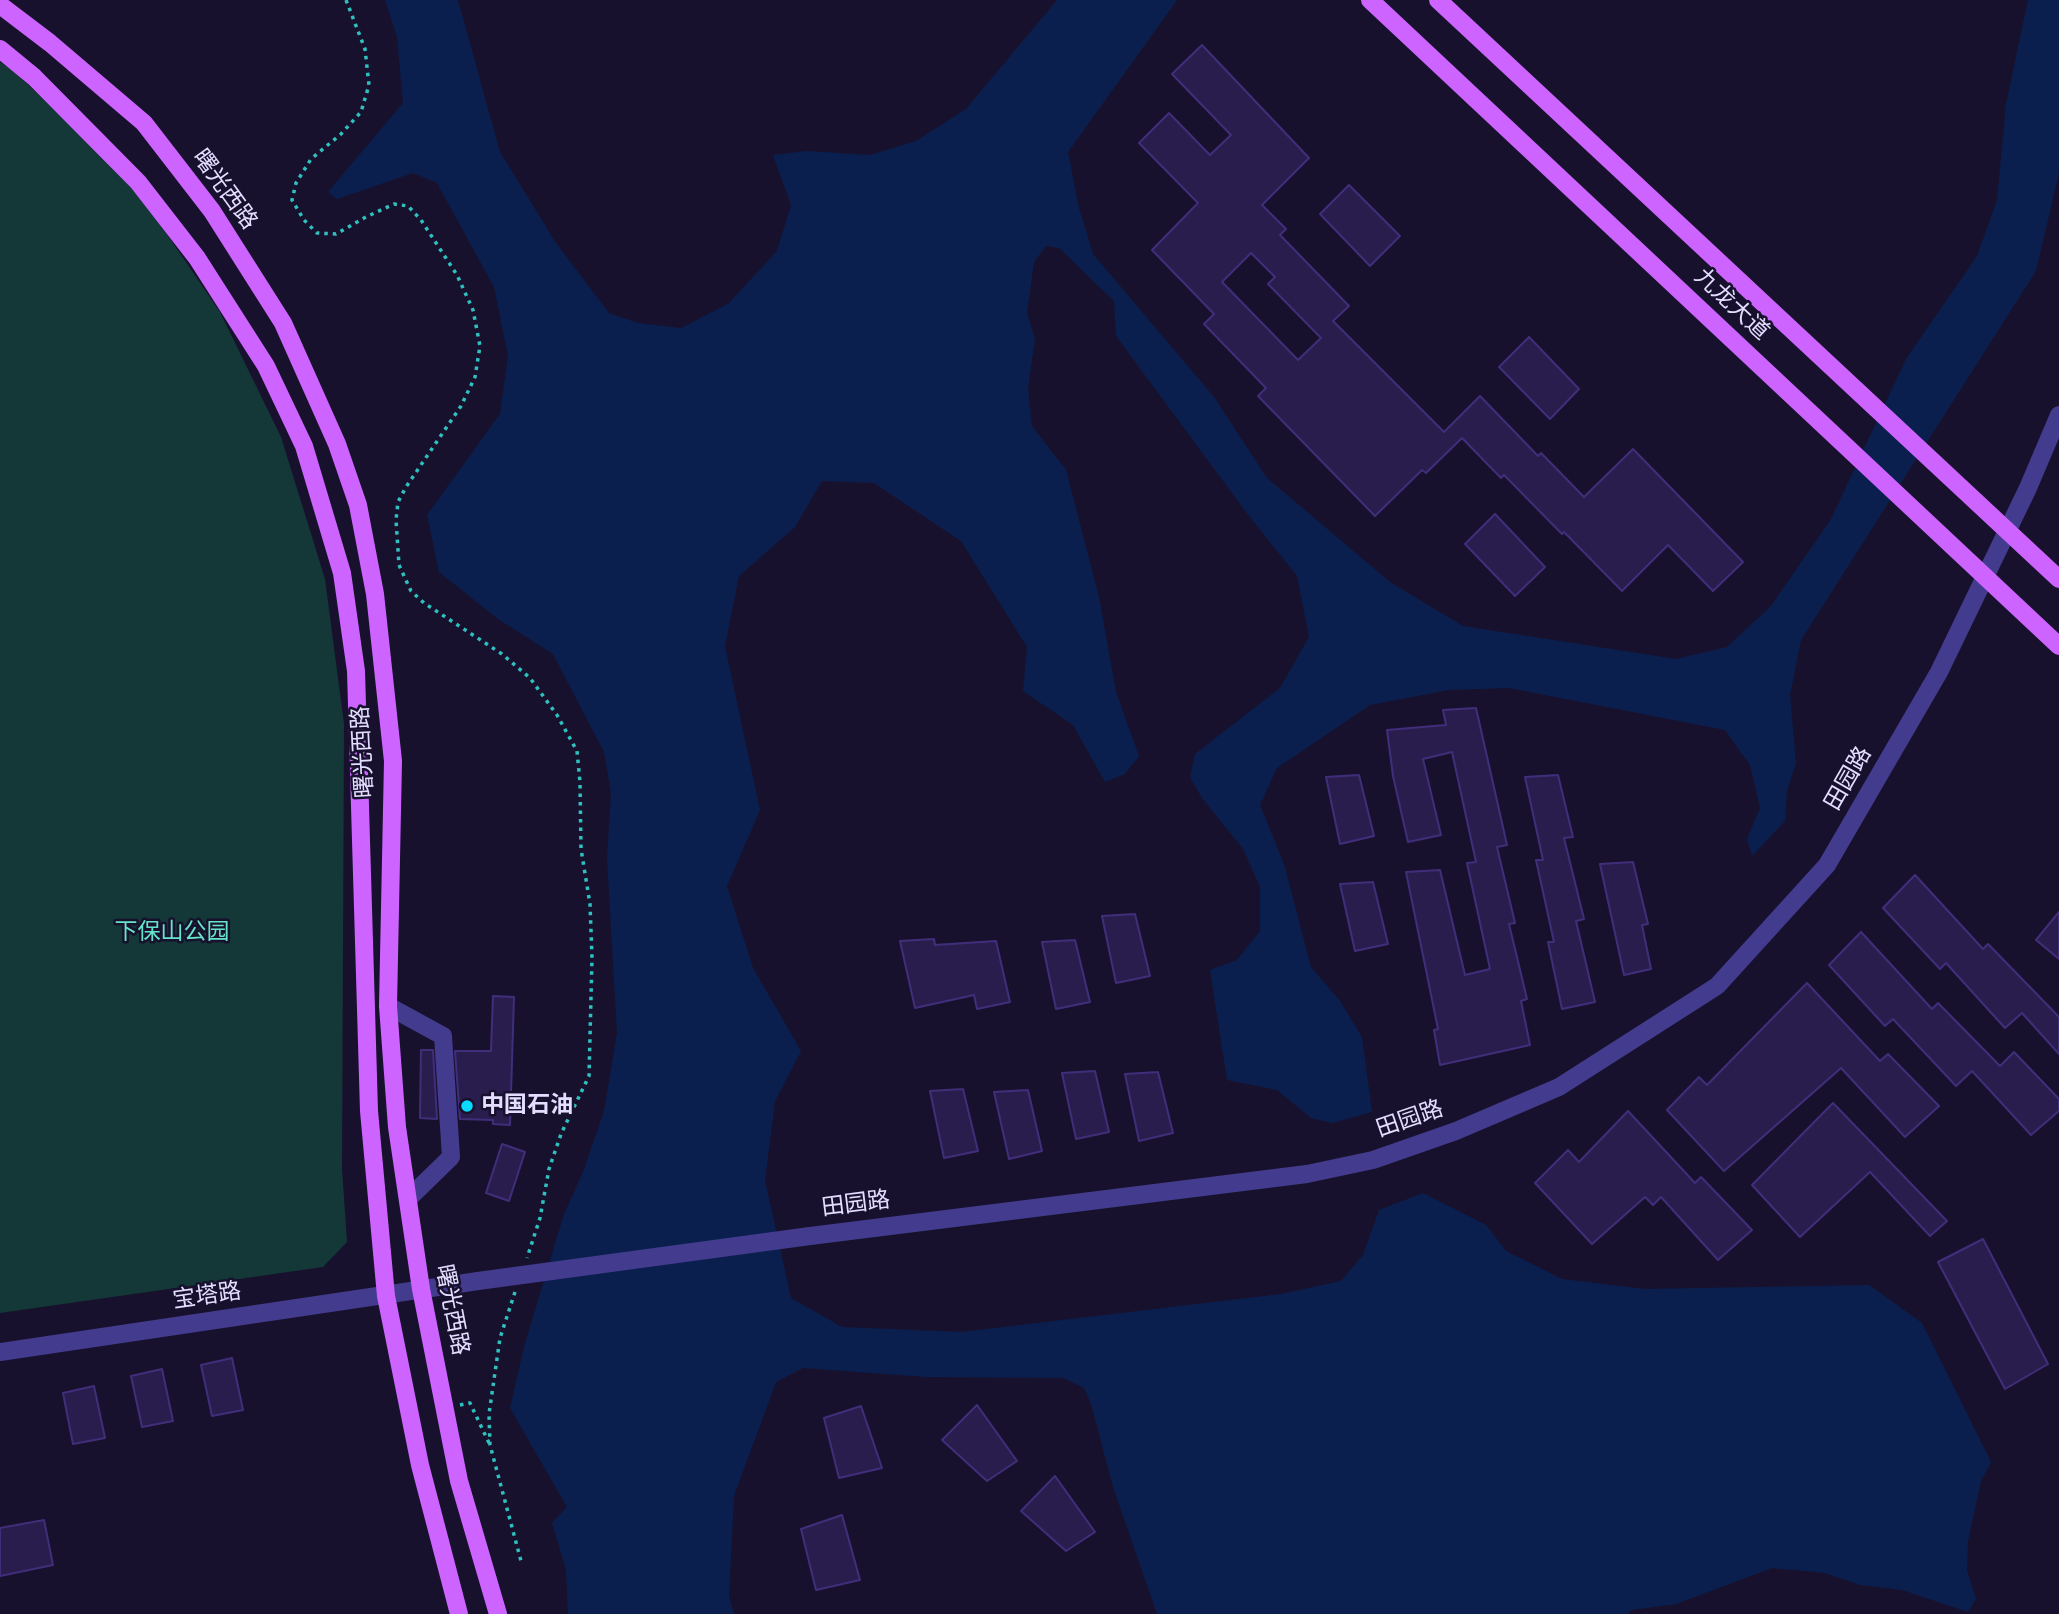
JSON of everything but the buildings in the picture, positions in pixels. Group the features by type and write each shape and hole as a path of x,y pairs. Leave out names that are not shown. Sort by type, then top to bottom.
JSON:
{"main road":[{"name":"九龙大道","path":"1370,0 2059,646"},
{"name":"九龙大道","path":"1438,0 2059,579"},
{"name":"曙光西路","path":"0,5 50,43 144,123 212,211 283,323 337,444 358,505 375,594 393,761 388,1006 397,1127 421,1289 459,1481 498,1614"},
{"name":"曙光西路","path":"0,49 34,77 138,182 197,258 266,366 304,446 342,573 356,671 369,1111 386,1296 420,1465 459,1614"}],"street":[{"name":"田园路","path":"421,1289 810,1236 1307,1174 1373,1160 1456,1131 1559,1087 1717,986 1826,865 1939,672 2059,415"},
{"path":"388,1006 443,1036 451,1157 408,1199"},
{"name":"宝塔路","path":"0,1352 421,1289"}],"path":[{"path":"346,0 365,49 369,85 361,112 312,159 296,183 292,200 304,220 317,233 336,234 394,204 408,206 421,220 457,275 472,310 480,346 475,377 461,406 398,502 396,520 399,565 411,591 424,603 502,654 530,678 557,715 577,751 581,849 590,904 592,958 589,1076 561,1134 549,1169 540,1218 524,1266"},
{"path":"490,1445 489,1414 500,1338 516,1290"},
{"path":"445,1408 470,1403 490,1445 521,1561"}],"green space":[{"name":"下保山公园","path":"0,62 15,72 134,186 220,312 281,437 325,579 344,724 342,1169 347,1242 323,1267 0,1313"}],"water":[{"path":"385,0 458,0 500,152 556,243 609,313 638,323 681,328 728,304 777,251 791,205 773,155 807,151 870,155 916,141 966,109 1057,0 1177,0 1068,152 1079,208 1093,254 1214,397 1267,478 1390,582 1463,626 1676,659 1727,647 1771,606 1831,519 1906,359 1977,256 1997,200 2006,104 2028,0 2059,0 2059,173 2036,271 1801,640 1790,695 1796,763 1787,791 1785,821 1752,856 1747,839 1760,808 1750,765 1725,730 1509,688 1449,690 1370,705 1277,768 1260,805 1284,864 1311,967 1340,1001 1362,1037 1372,1112 1332,1123 1311,1118 1277,1090 1227,1080 1210,970 1237,960 1260,931 1260,887 1243,849 1202,798 1190,777 1195,754 1280,688 1309,637 1297,576 1249,516 1116,336 1114,301 1059,248 1046,246 1034,262 1027,313 1035,339 1028,388 1032,426 1066,470 1099,597 1116,692 1139,756 1125,774 1105,782 1073,725 1023,691 1027,647 961,541 874,483 822,481 795,527 739,576 725,646 760,810 727,886 753,968 801,1051 775,1101 765,1180 791,1298 842,1327 961,1332 1281,1294 1341,1281 1363,1255 1379,1210 1423,1193 1486,1225 1506,1251 1562,1279 1645,1289 1869,1285 1922,1323 1991,1462 1981,1481 1968,1541 1967,1570 1976,1599 1968,1612 1902,1590 1860,1585 1825,1573 1772,1568 1676,1604 1632,1610 1628,1614 1157,1614 1113,1487 1091,1404 1084,1388 1063,1378 926,1377 803,1368 776,1382 734,1496 729,1596 734,1614 568,1614 566,1570 552,1523 567,1507 510,1408 524,1347 564,1214 583,1172 604,1111 617,1033 607,857 611,793 604,752 553,654 498,619 439,572 427,515 500,414 508,356 494,287 437,183 413,173 337,199 328,192 403,103 397,37"}],"place":[{"name":"中国石油","path":"467,1106"}]}
